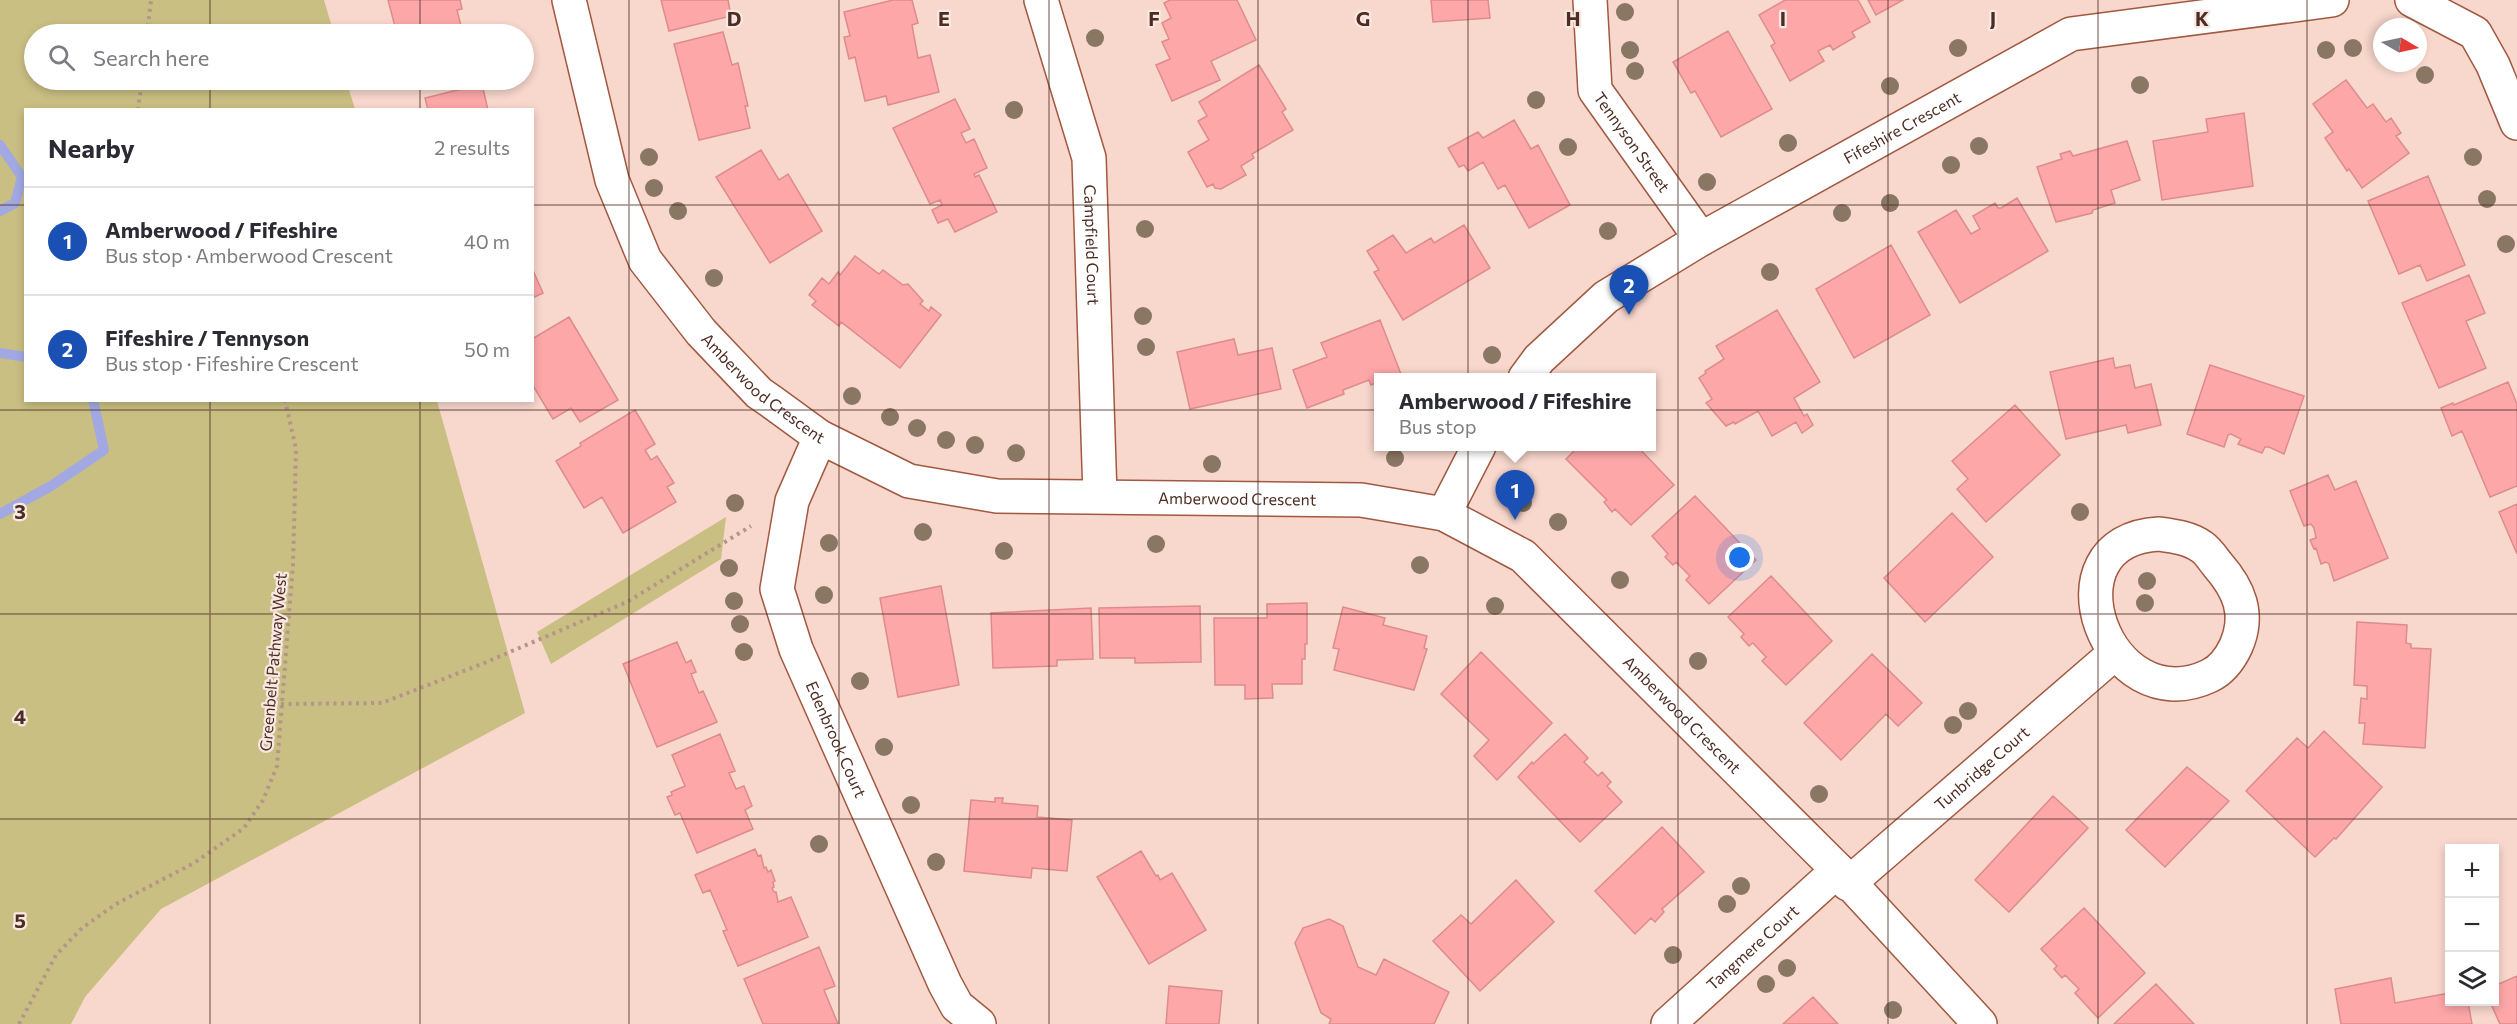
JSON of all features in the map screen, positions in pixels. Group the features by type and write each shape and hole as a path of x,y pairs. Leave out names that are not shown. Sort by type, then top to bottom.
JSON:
{"street":[{"name":"Amberwood Crescent","path":"569,0 612,180 645,260 701,332 759,393 820,437 909,481 998,495 1361,500 1444,514 1523,556 1843,877 1980,1024"},
{"name":"Campfield Court","path":"1041,0 1089,158 1100,496"},
{"name":"Tennyson Street","path":"1590,0 1595,90 1701,239"},
{"name":"Fifeshire Crescent","path":"1529,373 1539,359 1606,297 1701,239 2071,34 2332,0"},
{"path":"2412,0 2475,33 2493,65 2517,123"},
{"name":"Edenbrook Court","path":"820,437 792,501 777,589 796,649 945,984 957,1006 979,1024"},
{"path":"1444,514 1477,451"},
{"path":"2152,535 2183,538 2202,547 2232,581 2241,604 2243,626 2230,660 2213,674 2192,684 2170,685 2150,680 2131,669 2115,653 2097,617 2095,589 2100,566 2125,541 2152,535"},
{"name":"Tunbridge Court","path":"1843,877 2115,653"},
{"name":"Tangmere Court","path":"1668,1024 1843,877"}],"path":[{"path":"148,24 151,0"},
{"path":"138,108 141,90"},
{"name":"Greenbelt Pathway West","path":"19,1024 56,955 82,928 116,904 194,863 244,828 263,801 277,766 293,564 296,448 285,402"},
{"path":"281,704 382,703 484,663 627,602 792,501"}],"shaded area":[{"path":"0,0 324,0 331,24 24,24 24,90 349,90 355,108 24,108 24,402 437,402 525,713 161,909 85,997 71,1024 0,1024"},
{"path":"726,517 721,559 551,664 537,632"}],"building":[{"path":"388,0 460,0 462,9 457,10 460,24 394,24"},
{"path":"661,0 728,0 731,16 669,31"},
{"path":"893,0 912,0 918,23 912,25 918,58 930,55 939,92 888,105 886,96 865,101 855,57 849,59 844,37 850,36 844,12"},
{"path":"1170,0 1237,0 1256,40 1211,61 1220,80 1172,101 1156,65 1170,59 1162,42 1169,39 1162,23 1171,18 1164,3"},
{"path":"1431,0 1488,0 1490,18 1433,22"},
{"path":"1785,0 1858,0 1870,22 1852,32 1855,37 1833,50 1830,45 1818,51 1824,61 1790,81 1771,46 1775,43 1759,15"},
{"path":"1868,0 1903,0 1876,15"},
{"path":"1728,31 1772,109 1721,137 1695,91 1691,93 1673,62"},
{"path":"723,32 732,65 738,63 748,106 745,106 750,128 699,140 674,44"},
{"path":"1259,65 1286,109 1282,112 1293,130 1252,154 1254,158 1241,166 1246,175 1221,189 1215,188 1213,184 1207,187 1188,152 1209,140 1198,121 1207,116 1199,102"},
{"path":"2346,80 2367,108 2373,104 2386,122 2391,118 2401,133 2396,136 2409,153 2362,188 2349,169 2347,171 2325,138 2333,132 2313,104"},
{"path":"458,90 483,90 488,108 428,108 425,98"},
{"path":"955,99 970,129 961,133 966,143 974,139 987,168 974,174 975,177 979,175 997,212 955,232 948,219 938,223 932,210 942,205 940,200 930,204 893,128"},
{"path":"2244,113 2253,186 2162,200 2153,141 2208,132 2206,119"},
{"path":"1514,120 1531,149 1538,145 1570,205 1529,228 1505,185 1498,189 1483,162 1468,171 1464,165 1459,167 1448,148 1478,132 1483,138"},
{"path":"2127,141 2140,180 2111,190 2115,203 2093,210 2092,213 2056,222 2037,167 2062,159 2060,154 2070,151 2073,156"},
{"path":"761,150 779,180 788,174 822,231 770,263 716,177"},
{"path":"2428,176 2465,265 2427,281 2420,265 2399,274 2368,201"},
{"path":"2017,198 2048,251 1960,303 1918,232 1956,210 1971,234 1980,229 1973,216 1995,203 1998,208 2001,208"},
{"path":"1464,225 1490,268 1403,320 1374,272 1379,270 1367,251 1393,235 1406,253 1431,238 1434,243"},
{"path":"1891,245 1930,315 1854,358 1816,289"},
{"path":"855,256 879,274 883,270 903,285 908,284 923,301 920,304 929,311 931,307 941,315 900,368 841,322 839,326 812,305 816,301 809,295 822,278 829,284 838,272 840,275"},
{"path":"534,273 543,293 534,297"},
{"path":"2469,275 2485,313 2466,321 2486,368 2439,388 2402,303"},
{"path":"1777,310 1820,382 1794,398 1804,416 1807,414 1813,425 1802,433 1796,422 1772,436 1758,411 1735,424 1734,422 1726,426 1706,403 1712,399 1699,378 1706,373 1705,371 1724,359 1716,346"},
{"path":"569,317 618,400 580,422 571,408 553,419 534,387 534,338"},
{"path":"1380,320 1401,373 1374,373 1374,384 1371,385 1369,380 1343,390 1344,394 1307,408 1293,370 1327,357 1321,343"},
{"path":"1234,339 1238,355 1272,348 1281,389 1190,409 1177,352"},
{"path":"2113,358 2115,368 2130,365 2135,388 2151,384 2161,425 2128,433 2126,425 2066,439 2050,372"},
{"path":"2210,365 2304,396 2284,454 2269,447 2265,447 2262,453 2238,444 2241,439 2231,434 2228,435 2224,447 2187,434"},
{"path":"2508,382 2517,404 2517,486 2490,497 2462,431 2452,436 2441,408 2453,403 2454,405"},
{"path":"2015,405 2060,455 1986,522 1957,489 1968,479 1952,461"},
{"path":"635,410 655,444 645,450 651,460 657,456 674,483 667,487 676,502 623,533 602,497 584,508 556,461 581,446 580,443"},
{"path":"1574,451 1642,451 1674,485 1631,525 1615,509 1612,512 1604,502 1607,500 1566,459"},
{"path":"2328,475 2335,490 2356,481 2388,558 2334,581 2329,564 2326,562 2321,564 2316,548 2314,549 2310,540 2316,538 2314,528 2311,524 2304,526 2290,491"},
{"path":"1695,496 1756,560 1709,604 1686,580 1690,576 1676,562 1673,565 1665,557 1668,554 1652,536"},
{"path":"2517,504 2517,554 2499,512"},
{"path":"1952,513 1993,557 1925,622 1884,578"},
{"path":"1771,576 1832,641 1786,685 1762,661 1766,657 1753,643 1749,646 1741,637 1744,634 1728,617"},
{"path":"941,586 959,685 898,697 880,598"},
{"path":"1307,603 1307,644 1305,644 1305,659 1302,659 1302,684 1272,684 1273,698 1245,699 1245,685 1215,685 1214,618 1267,618 1267,604"},
{"path":"1200,606 1201,662 1135,663 1135,658 1100,658 1099,608"},
{"path":"1343,607 1385,618 1383,625 1427,636 1424,648 1427,649 1414,690 1334,670 1339,649 1333,648"},
{"path":"1091,608 1093,659 1057,660 1057,666 993,668 991,613"},
{"path":"2357,622 2407,625 2406,643 2411,644 2411,648 2431,649 2425,748 2363,744 2365,723 2359,723 2361,698 2367,699 2367,686 2354,685"},
{"path":"677,642 686,663 691,660 696,672 691,674 699,693 703,691 717,722 657,747 623,664"},
{"path":"1481,652 1552,723 1497,780 1474,756 1489,740 1441,694"},
{"path":"1872,654 1922,703 1898,726 1886,714 1841,760 1804,723"},
{"path":"2324,731 2382,787 2336,839 2334,838 2315,857 2246,791 2297,738 2308,748"},
{"path":"720,734 735,771 729,773 736,789 744,786 752,806 745,810 753,829 697,853 680,813 675,815 667,797 672,795 671,792 685,786 672,755"},
{"path":"1565,734 1588,758 1584,762 1598,776 1602,772 1611,782 1607,786 1622,802 1580,842 1518,777"},
{"path":"2187,767 2229,801 2165,867 2126,830"},
{"path":"2053,796 2088,828 2009,912 1975,880"},
{"path":"995,798 1003,798 1002,803 1038,806 1037,817 1072,820 1067,871 1032,868 1031,878 964,871 971,800 995,802"},
{"path":"1662,827 1704,872 1662,909 1664,912 1655,922 1651,918 1635,934 1595,891"},
{"path":"755,849 758,856 761,855 764,868 766,867 768,872 771,870 775,881 772,888 776,892 778,902 791,897 808,937 738,966 723,931 727,930 710,890 703,893 695,875"},
{"path":"1141,851 1160,880 1172,873 1206,930 1149,964 1097,877"},
{"path":"1516,880 1554,922 1480,991 1433,941 1461,915 1471,924"},
{"path":"2084,908 2145,973 2098,1018 2075,993 2079,989 2065,975 2062,978 2054,969 2057,966 2041,949"},
{"path":"1329,919 1343,926 1358,967 1376,975 1384,959 1449,992 1434,1024 1329,1024 1331,1019 1321,1013 1295,943 1303,928"},
{"path":"819,947 835,986 824,990 838,1024 763,1024 744,979"},
{"path":"2517,976 2517,1024 2500,1024 2492,1006 2499,1006 2499,984"},
{"path":"2391,978 2395,1003 2445,994 2445,1006 2469,1006 2472,1024 2341,1024 2335,989"},
{"path":"2156,984 2194,1024 2114,1024"},
{"path":"1169,986 1222,991 1219,1024 1166,1024"},
{"path":"1813,997 1838,1024 1783,1024"}],"waterway":[{"path":"0,145 22,177 15,203 0,211"},
{"path":"0,353 24,357"},
{"path":"0,514 51,486 104,450 93,402"}],"place":[{"name":"Fifeshire / Tennyson","path":"1629,315"},
{"name":"Amberwood / Fifeshire","path":"1515,520"}]}
